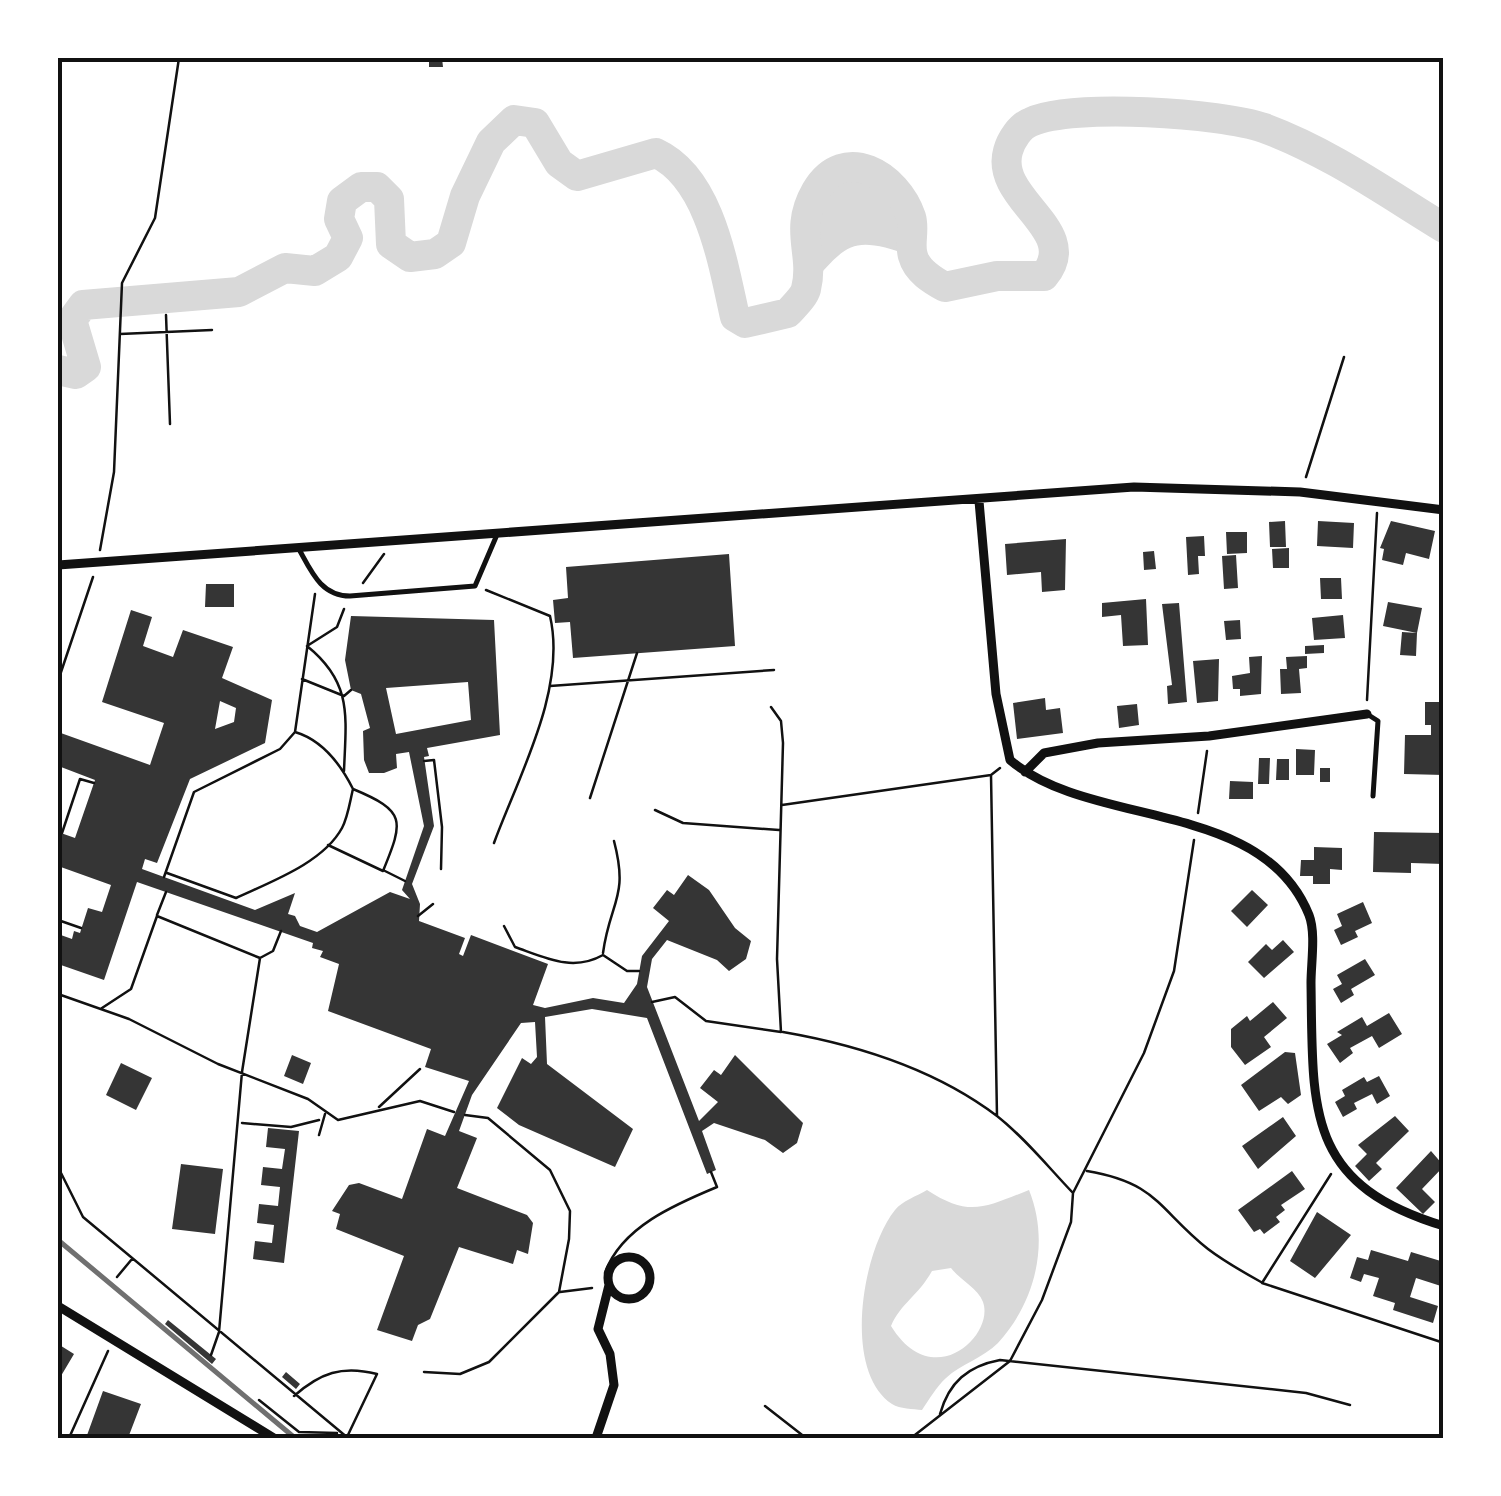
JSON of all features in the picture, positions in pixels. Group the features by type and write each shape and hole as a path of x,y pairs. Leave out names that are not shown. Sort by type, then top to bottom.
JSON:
{"street":[{"path":"58,565 496,537 1134,487 1300,492 1444,510"},
{"path":"978,501 996,694 1010,760 1025,772 1230,839 1277,865 1310,917 1312,1048 1321,1120 1338,1164 1370,1197 1406,1215 1444,1226"},
{"path":"1025,772 1044,753 1098,743 1209,736 1366,714"},
{"path":"596,1438 614,1385 610,1354 598,1329 605,1286 609,1271 625,1257 639,1259 649,1269 648,1289 637,1298 624,1298 605,1286"},
{"path":"58,1306 274,1438"}],"lane":[{"path":"300,551 317,582 338,596 475,586 496,537"},
{"path":"1366,714 1378,721 1373,796"}],"path":[{"path":"58,682 97,564 114,472 122,283 156,218 179,58"},
{"path":"166,316 170,424"},
{"path":"120,334 212,330"},
{"path":"1300,492 1344,356"},
{"path":"1366,714 1378,502"},
{"path":"295,732 312,737 344,771 353,790 342,828 328,844 292,870 236,898 165,875 194,792 280,748 295,732 317,582"},
{"path":"475,586 552,616 557,646 548,686 494,844"},
{"path":"307,646 323,659 344,696 344,771"},
{"path":"590,798 637,654"},
{"path":"548,686 774,670"},
{"path":"301,678 344,696"},
{"path":"344,696 351,690"},
{"path":"770,707 781,721 776,959 781,1032"},
{"path":"911,1438 1010,1361 1042,1300 1070,1222 1073,1194 1144,1054 1174,971 1209,736"},
{"path":"424,761 434,760 442,827 441,869"},
{"path":"780,805 991,775 1010,760"},
{"path":"991,775 997,1116"},
{"path":"62,833 80,779 94,784"},
{"path":"353,790 388,804 398,817 398,836 383,871"},
{"path":"655,810 683,822 781,830"},
{"path":"602,955 608,917 619,902 623,874 614,841"},
{"path":"328,844 405,880"},
{"path":"101,1009 131,990 166,892"},
{"path":"418,916 433,904"},
{"path":"157,916 260,958 273,952 281,931"},
{"path":"58,920 81,928"},
{"path":"504,926 516,947 560,963 586,964 602,955"},
{"path":"602,955 627,971 639,971"},
{"path":"211,1355 219,1332 242,1072 260,958"},
{"path":"58,994 308,1099 324,1114 338,1120 420,1101 454,1112"},
{"path":"652,1002 675,997 706,1021 851,1044 947,1085 997,1116 1073,1194"},
{"path":"378,1108 420,1068"},
{"path":"239,1122 291,1127 319,1120 324,1114"},
{"path":"424,1372 460,1374 489,1362 559,1292 570,1211 550,1170 488,1118 465,1115"},
{"path":"319,1120 319,1135"},
{"path":"1262,1282 1338,1164"},
{"path":"58,1167 83,1217 132,1259 219,1332 294,1396 338,1433 347,1438 376,1374 341,1368 314,1378 294,1396"},
{"path":"1085,1170 1120,1176 1148,1191 1206,1247 1262,1282 1444,1343"},
{"path":"604,1274 634,1232 680,1202 717,1186 711,1172"},
{"path":"117,1277 132,1259"},
{"path":"559,1292 605,1286"},
{"path":"69,1438 114,1341"},
{"path":"940,1415 946,1393 960,1376 980,1364 1010,1361 1306,1392 1350,1406"},
{"path":"259,1400 299,1432 338,1433"},
{"path":"765,1406 806,1438"}],"shaded area":[{"path":"842,166 877,174 898,193 910,221 913,256 876,246 852,247 832,261 806,290 804,237 809,207 827,179"},
{"path":"927,1190 955,1204 978,1207 1029,1190 1038,1250 1030,1290 1011,1326 992,1348 946,1378 922,1410 895,1406 876,1388 862,1339 862,1310 866,1281 883,1229 898,1207","holes":["951,1268 983,1302 980,1329 957,1352 942,1357 925,1356 908,1346 891,1326 932,1271"]}],"building":[{"path":"429,58 442,58 443,67 429,67"},
{"path":"1285,521 1286,547 1270,547 1269,522"},
{"path":"1318,521 1354,523 1353,548 1317,546"},
{"path":"1391,521 1435,531 1429,559 1406,553 1403,565 1382,560 1384,549 1380,548"},
{"path":"1226,532 1247,532 1247,553 1227,554"},
{"path":"1204,536 1205,556 1198,556 1199,574 1188,575 1186,537"},
{"path":"1066,539 1065,590 1042,592 1041,572 1007,575 1005,544"},
{"path":"1289,548 1289,568 1273,568 1272,549"},
{"path":"1154,551 1156,569 1144,570 1143,552"},
{"path":"729,554 735,646 573,658 570,622 555,623 553,600 568,598 566,567"},
{"path":"1236,555 1238,588 1224,589 1222,556"},
{"path":"1320,578 1341,578 1342,599 1321,599"},
{"path":"206,584 234,584 234,607 205,607"},
{"path":"1146,599 1148,645 1123,646 1121,615 1102,617 1102,603"},
{"path":"1388,602 1422,608 1417,633 1383,626"},
{"path":"1179,603 1187,702 1168,704 1167,686 1172,685 1162,604"},
{"path":"131,610 152,617 143,646 173,657 183,630 233,647 222,678 272,700 265,743 190,779 157,863 145,859 142,869 255,910 295,893 288,914 295,916 300,926 317,932 390,892 410,899 402,890 424,826 409,752 396,754 397,768 384,773 369,773 364,760 363,731 370,728 361,694 351,690 345,660 351,616 494,620 500,735 427,748 429,756 424,757 434,826 412,884 420,904 419,921 465,938 459,954 463,956 471,935 548,964 533,1005 545,1008 593,998 624,1003 637,984 642,956 669,921 653,908 667,890 674,895 688,875 709,890 735,928 751,941 746,959 729,971 717,960 667,940 652,959 647,987 699,1121 718,1102 700,1088 714,1070 721,1075 735,1055 803,1123 797,1143 783,1153 765,1140 714,1123 702,1131 716,1170 707,1174 647,1018 592,1009 545,1017 547,1064 633,1129 615,1167 519,1125 497,1108 522,1058 531,1064 537,1057 535,1022 521,1023 472,1095 459,1131 477,1138 457,1188 527,1215 533,1223 528,1254 517,1250 513,1264 459,1247 430,1319 418,1325 412,1341 377,1330 404,1256 336,1229 340,1214 332,1211 349,1185 359,1183 402,1199 427,1129 445,1136 469,1081 425,1067 431,1049 328,1011 339,964 320,957 323,951 312,948 313,943 137,882 104,980 58,964 58,934 72,939 74,931 80,933 88,908 102,912 111,885 58,866 58,832 75,838 95,780 61,767 58,775 58,732 150,765 164,723 102,702","holes":["468,682 471,720 396,734 386,688","220,701 236,708 234,722 215,729"]},
{"path":"1343,615 1345,638 1314,640 1312,618"},
{"path":"1240,620 1241,639 1226,640 1224,621"},
{"path":"1402,632 1417,633 1416,656 1400,655"},
{"path":"1324,645 1324,653 1305,654 1305,646"},
{"path":"1262,656 1261,694 1240,696 1240,689 1233,689 1232,676 1250,673 1249,657"},
{"path":"1307,656 1307,668 1299,669 1301,693 1281,694 1280,669 1287,669 1286,657"},
{"path":"1219,659 1218,701 1197,703 1193,661"},
{"path":"1045,698 1046,710 1060,708 1063,733 1017,739 1013,703"},
{"path":"1425,702 1444,702 1444,775 1404,774 1405,735 1431,735 1431,725 1425,725"},
{"path":"1137,704 1139,725 1119,728 1117,706"},
{"path":"1296,749 1315,750 1314,775 1296,775"},
{"path":"1259,758 1270,758 1269,784 1258,784"},
{"path":"1277,759 1289,759 1289,780 1276,780"},
{"path":"1320,768 1330,768 1330,782 1320,782"},
{"path":"1230,781 1253,782 1253,799 1229,799"},
{"path":"1374,832 1444,833 1444,864 1411,863 1411,873 1373,872"},
{"path":"1314,847 1342,848 1342,870 1330,869 1330,884 1313,884 1313,876 1300,876 1301,860 1314,860"},
{"path":"1252,890 1268,905 1247,927 1231,911"},
{"path":"1363,902 1372,923 1355,931 1358,937 1341,945 1334,930 1342,926 1337,914"},
{"path":"1283,940 1294,952 1264,978 1248,962 1266,944 1272,950"},
{"path":"1365,959 1375,975 1351,989 1354,995 1341,1003 1333,989 1342,984 1337,975"},
{"path":"1273,1002 1287,1018 1264,1037 1271,1047 1245,1065 1231,1047 1231,1029 1247,1016 1250,1021"},
{"path":"1389,1013 1402,1034 1379,1048 1372,1036 1350,1048 1353,1053 1340,1063 1327,1044 1342,1035 1337,1032 1362,1017 1367,1026"},
{"path":"1285,1052 1295,1053 1301,1095 1288,1104 1281,1097 1259,1111 1241,1085"},
{"path":"292,1055 311,1063 303,1084 284,1076"},
{"path":"121,1063 152,1078 136,1110 106,1095"},
{"path":"1379,1076 1390,1096 1377,1104 1372,1094 1354,1103 1357,1109 1343,1117 1335,1102 1345,1096 1342,1090 1364,1077 1367,1082"},
{"path":"1395,1116 1409,1131 1376,1163 1382,1169 1369,1181 1355,1166 1367,1154 1358,1145"},
{"path":"1283,1117 1296,1136 1258,1169 1242,1146"},
{"path":"268,1128 299,1131 284,1263 253,1259 255,1241 272,1243 274,1225 257,1223 259,1204 278,1206 280,1187 261,1185 263,1167 282,1169 285,1149 266,1147"},
{"path":"1431,1151 1444,1166 1422,1189 1435,1202 1423,1214 1396,1188"},
{"path":"181,1164 223,1169 215,1234 172,1229"},
{"path":"1292,1171 1305,1189 1281,1205 1285,1210 1276,1217 1280,1222 1264,1234 1260,1229 1254,1232 1238,1210"},
{"path":"1317,1212 1351,1235 1315,1278 1290,1261"},
{"path":"1371,1250 1408,1261 1411,1252 1444,1262 1444,1287 1416,1278 1410,1297 1438,1306 1433,1323 1393,1310 1395,1303 1373,1296 1379,1278 1364,1274 1361,1282 1350,1278 1357,1257 1368,1260"},
{"path":"168,1320 216,1359 212,1364 165,1324"},
{"path":"58,1344 74,1354 58,1381"},
{"path":"286,1372 300,1384 296,1389 282,1377"},
{"path":"103,1391 141,1404 128,1438 86,1438"}],"waterway":[{"path":"58,370 76,374 86,367 72,320 83,305 239,292 285,268 315,271 338,257 348,238 339,219 342,201 361,187 377,187 389,199 391,244 410,257 435,254 451,243 465,196 491,142 514,120 535,123 559,163 577,176 656,153 674,165 702,202 719,248 735,317 745,323 788,313 803,295 808,276 805,230 809,205 828,177 841,169 869,170 894,188 911,217 915,261 945,287 997,276 1044,276 1053,259 1053,244 1013,185 1007,169 1008,151 1020,130 1051,116 1112,112 1183,114 1264,128 1334,161 1444,228"}],"railway":[{"path":"58,1240 295,1438"}]}
